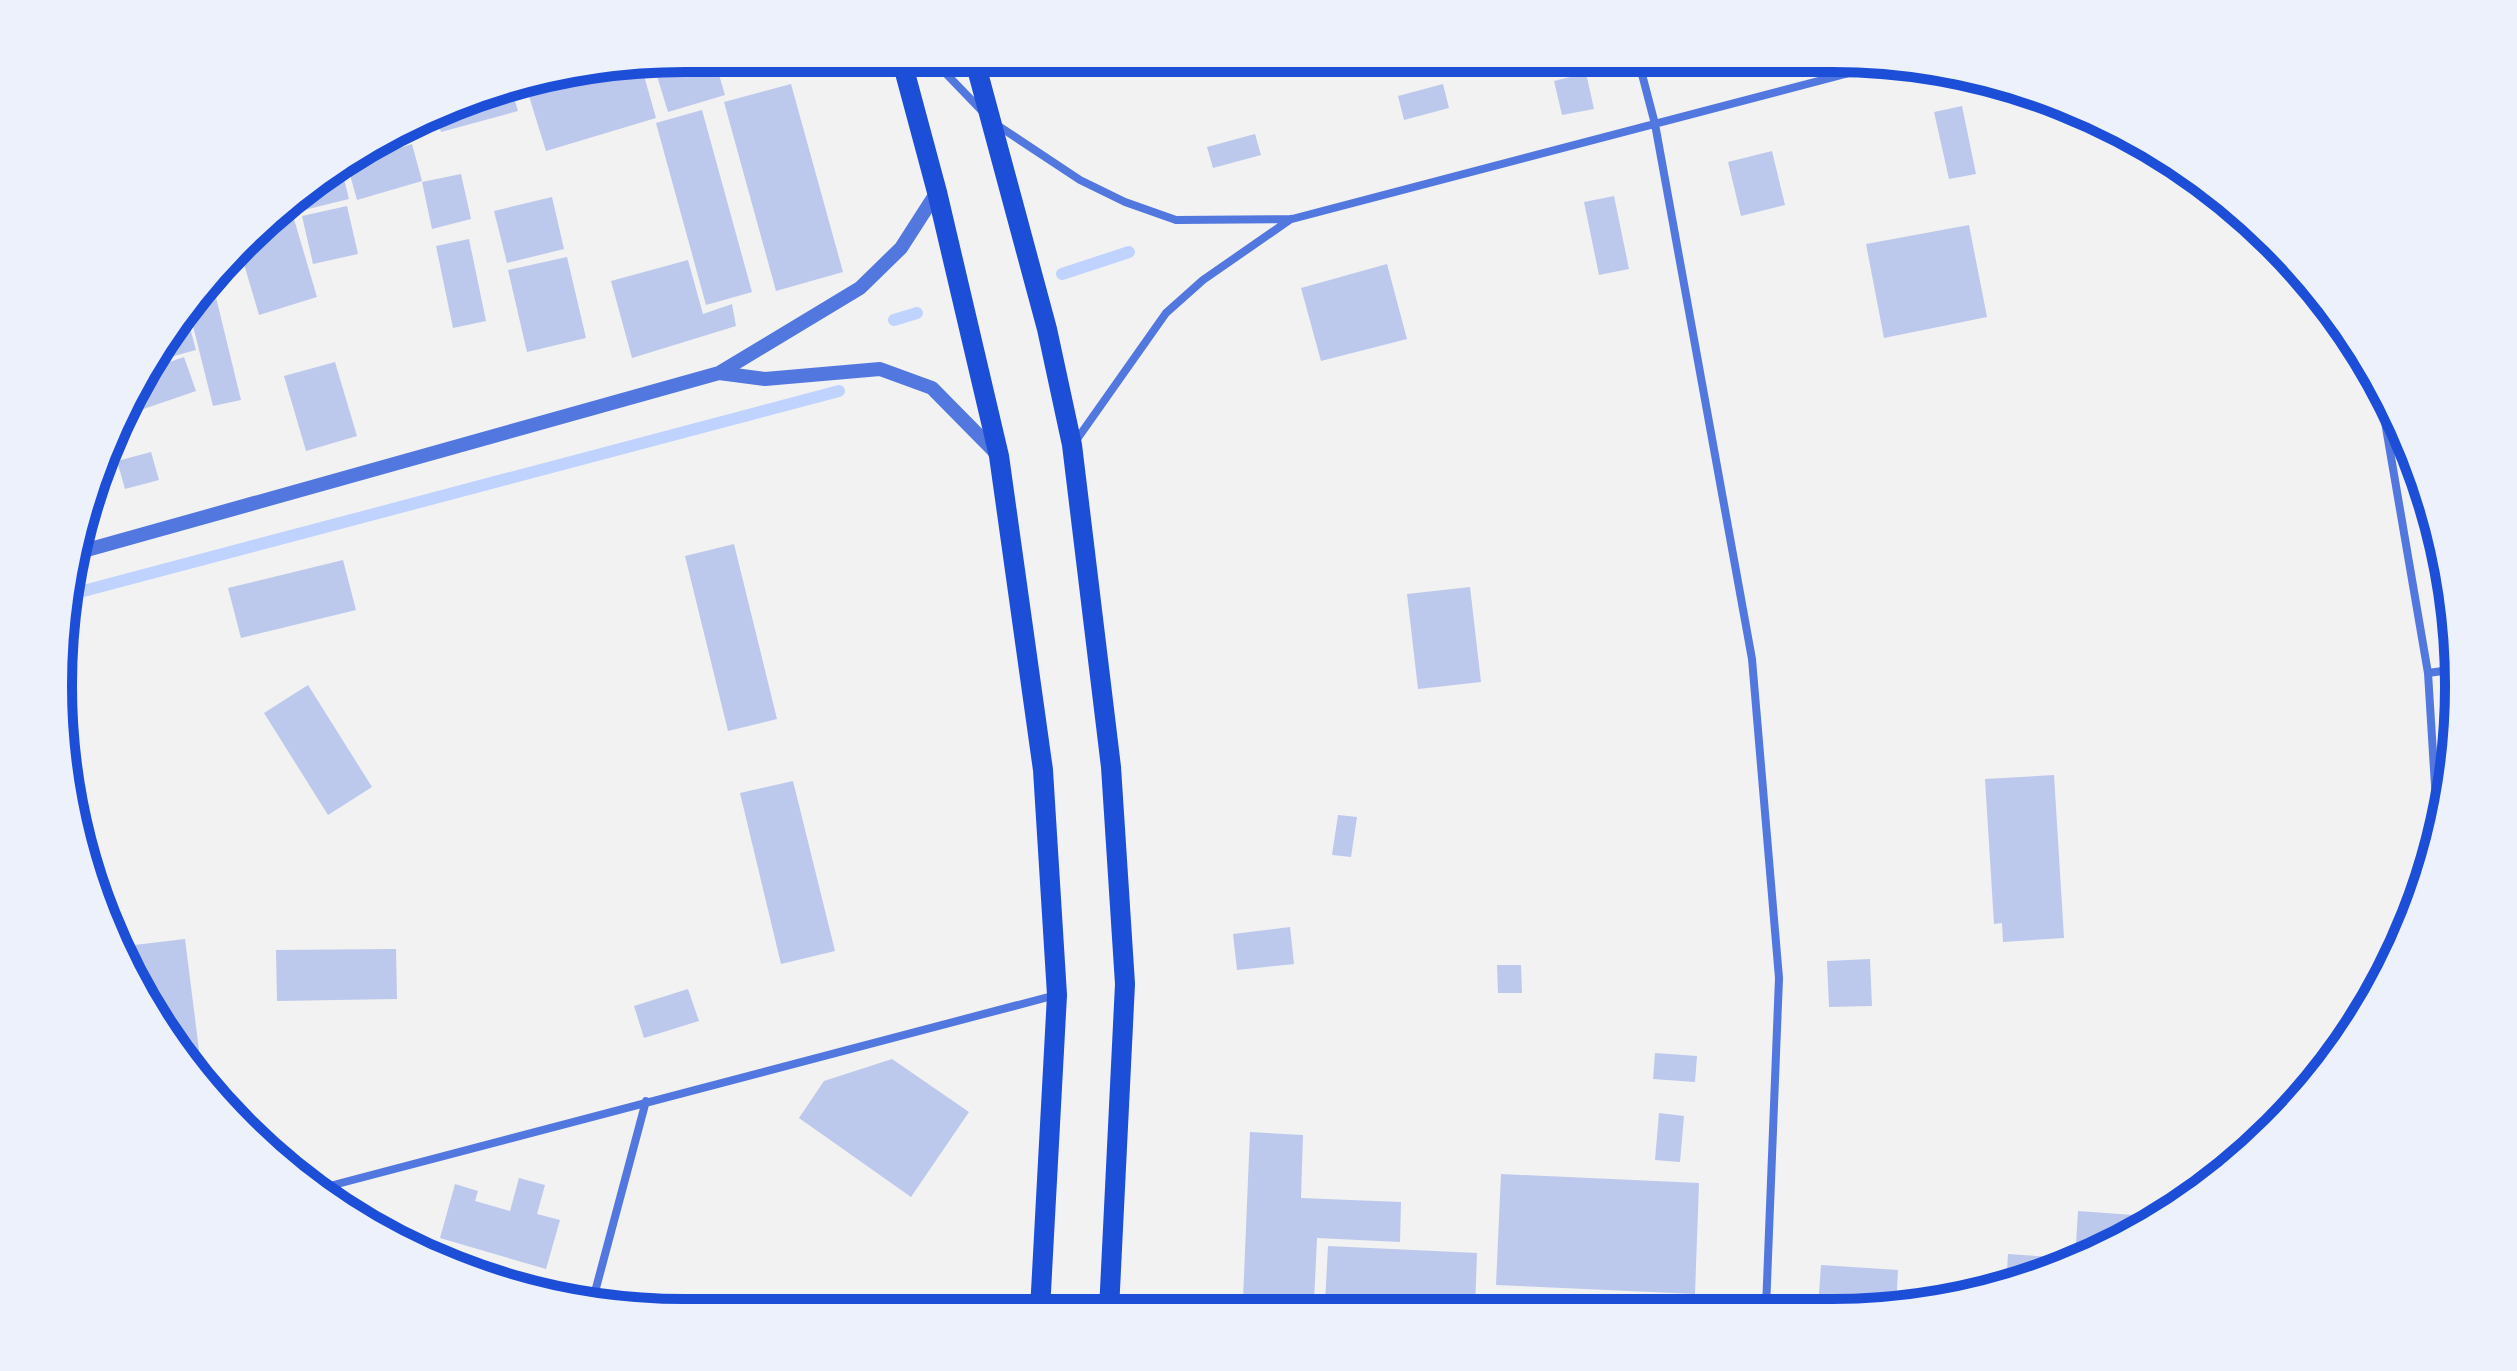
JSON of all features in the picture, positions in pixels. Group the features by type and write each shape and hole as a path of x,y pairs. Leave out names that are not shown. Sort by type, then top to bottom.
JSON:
{"main road":[{"path":"905,72 937,192 999,456 1043,770 1057,995 1041,1299"},
{"path":"978,72 1047,329 1072,445 1111,767 1125,984 1110,1299"}],"street":[{"path":"944,72 990,120 1080,180 1125,202 1176,220 1292,219 1851,72"},
{"path":"1641,72 1655,124 1752,659 1779,978 1766,1299"},
{"path":"88,550 719,373 860,288 901,248 937,192"},
{"path":"1072,445 1166,313 1203,280 1292,219"},
{"path":"719,373 765,379 880,369 932,388 999,456"},
{"path":"2385,420 2428,673 2435,792"},
{"path":"2428,673 2445,671"},
{"path":"331,1186 1057,995"},
{"path":"595,1292 646,1101"}],"building":[{"path":"718,72 725,95 668,112 656,73"},
{"path":"643,73 656,118 546,151 528,93 605,77"},
{"path":"1586,73 1594,109 1562,115 1554,81"},
{"path":"791,84 843,272 776,291 724,102"},
{"path":"1443,84 1449,108 1404,120 1398,96"},
{"path":"514,97 518,111 441,132 439,124"},
{"path":"1962,106 1976,174 1949,179 1934,112"},
{"path":"702,110 752,292 706,305 656,123"},
{"path":"1255,134 1261,155 1213,168 1207,147"},
{"path":"412,144 422,181 357,200 349,172 379,154"},
{"path":"1772,151 1785,205 1741,216 1728,162"},
{"path":"461,174 471,219 432,229 422,182"},
{"path":"343,176 349,199 296,212 312,199"},
{"path":"1614,196 1629,269 1599,275 1584,202"},
{"path":"552,197 564,249 507,263 494,211"},
{"path":"347,206 358,254 313,264 302,216"},
{"path":"294,219 317,297 259,315 243,261 283,222"},
{"path":"1969,225 1987,317 1884,338 1866,244"},
{"path":"469,239 486,321 453,328 436,246"},
{"path":"567,257 586,338 527,352 508,270"},
{"path":"688,260 703,314 732,304 736,326 632,358 611,281"},
{"path":"1387,264 1407,339 1321,361 1301,288"},
{"path":"215,292 241,400 213,406 192,322"},
{"path":"189,325 196,350 167,358"},
{"path":"184,357 196,391 136,411 154,379 163,364"},
{"path":"335,362 357,436 306,451 284,376"},
{"path":"151,452 159,480 125,489 117,461"},
{"path":"734,544 777,719 728,731 685,556"},
{"path":"343,560 356,610 241,638 228,588"},
{"path":"1470,587 1481,682 1418,689 1407,594"},
{"path":"308,685 372,787 328,815 264,713"},
{"path":"2054,775 2064,938 2003,942 2002,923 1994,924 1985,779"},
{"path":"793,781 835,951 781,964 740,793"},
{"path":"1338,815 1357,817 1351,857 1332,855"},
{"path":"1290,927 1294,964 1237,970 1233,934"},
{"path":"185,939 200,1061 154,992 130,946"},
{"path":"396,949 397,999 277,1001 276,950"},
{"path":"1870,959 1872,1006 1829,1007 1827,961"},
{"path":"1497,965 1521,965 1522,993 1498,993"},
{"path":"688,989 699,1021 644,1038 634,1006"},
{"path":"1655,1053 1697,1056 1695,1082 1653,1079"},
{"path":"892,1059 969,1112 911,1197 799,1118 824,1081"},
{"path":"1659,1113 1684,1116 1680,1162 1655,1160"},
{"path":"1250,1132 1303,1135 1301,1198 1401,1202 1400,1242 1317,1238 1314,1299 1243,1299"},
{"path":"1501,1174 1699,1183 1695,1294 1496,1285"},
{"path":"519,1178 545,1185 537,1214 560,1220 546,1269 440,1238 455,1184 478,1191 475,1201 510,1211"},
{"path":"2078,1211 2140,1216 2103,1236 2076,1248"},
{"path":"1328,1246 1477,1253 1475,1299 1325,1299"},
{"path":"2008,1254 2053,1257 2029,1266 2007,1273"},
{"path":"1821,1265 1898,1270 1897,1296 1819,1299"}],"waterway":[{"path":"1062,274 1129,252"},
{"path":"894,320 917,313"},
{"path":"79,592 839,391"}]}
